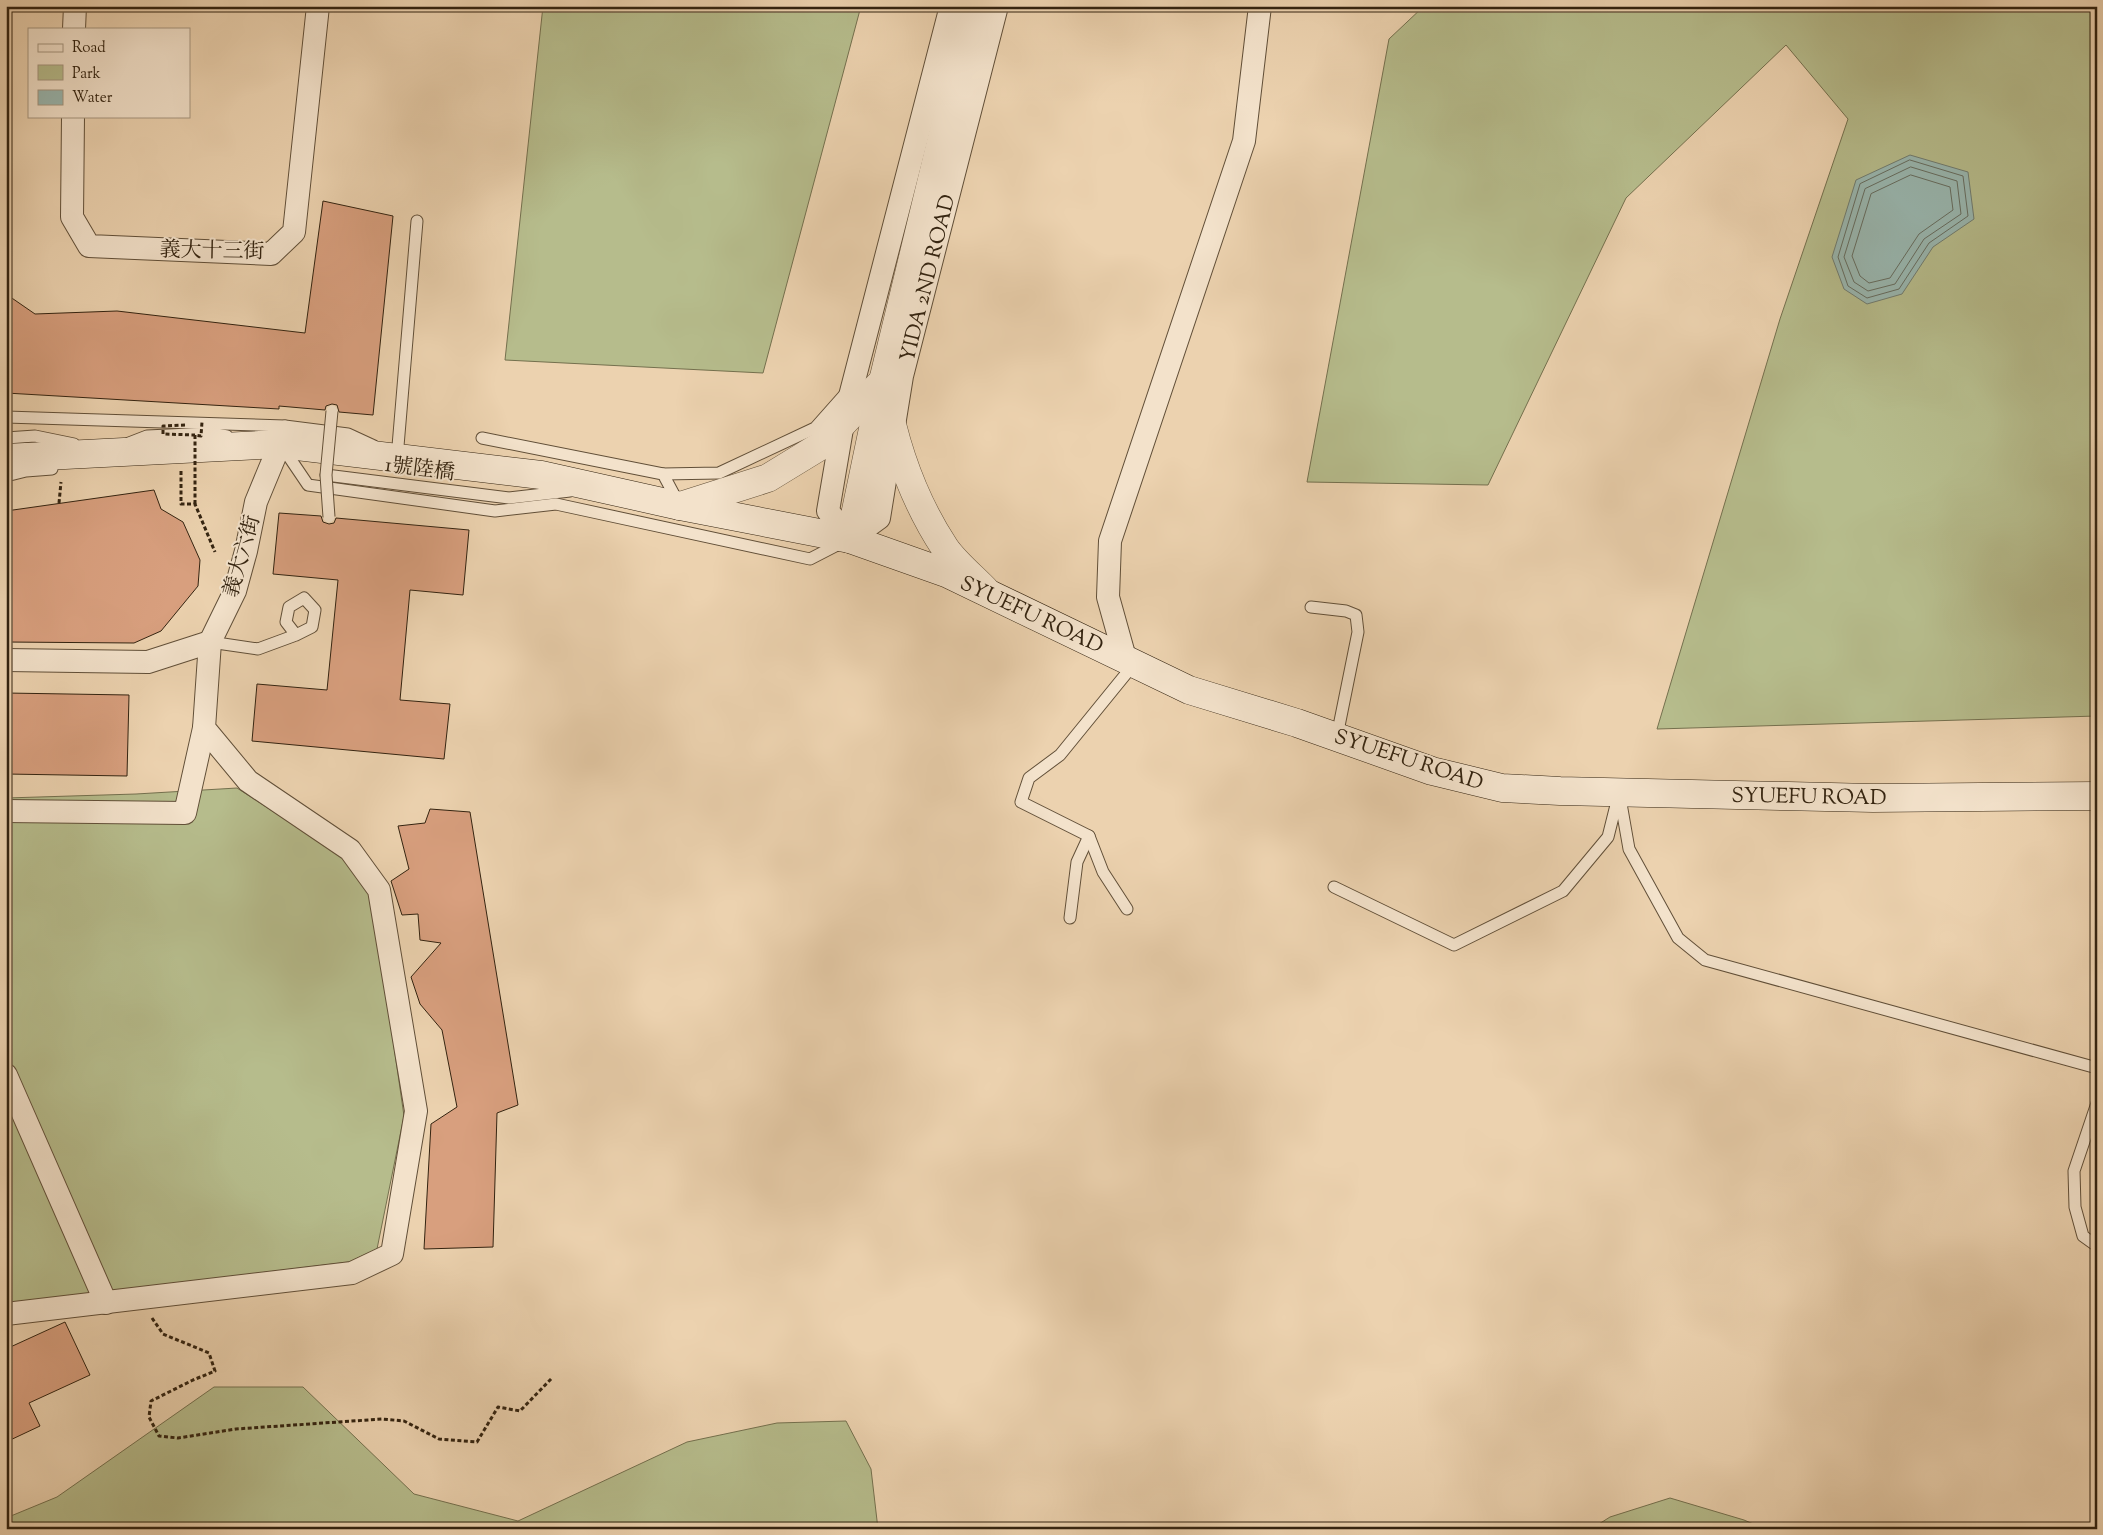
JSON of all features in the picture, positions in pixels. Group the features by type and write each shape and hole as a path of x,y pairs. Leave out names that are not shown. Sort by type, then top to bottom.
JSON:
{"main road":[{"name":"YIDA 2ND ROAD","path":"850,539 883,381 974,6"},
{"path":"680,506 768,478 822,445 883,381"},
{"path":"883,381 892,432 914,489 946,549 988,593"},
{"name":"SYUEFU ROAD","path":"39,462 98,459 283,435 398,458 541,476 680,506 850,539 946,574 1189,690 1337,736 1432,771 1502,788 1873,798 2097,796"}],"street":[{"path":"74,28 75,6"},
{"name":"義大十三街","path":"73,118 72,217 89,246 271,254 294,232 318,6"},
{"name":"YIDA 2ND ROAD","path":"952,6 843,423 828,511 850,539 879,518 902,376 996,6"},
{"path":"1129,661 1108,596 1110,541 1244,141 1260,6"},
{"name":"義大六街","path":"210,642 235,591 246,551 256,502 283,435"},
{"path":"6,660 148,662 210,642 204,728 185,813 6,811"},
{"path":"6,1314 352,1273 392,1254 416,1111 379,890 350,850 248,781 204,728"},
{"path":"6,1075 106,1303"}],"lane":[{"path":"398,458 416,221"},
{"name":"YIDA 2ND ROAD","path":"482,438 663,474 720,473 815,428 855,382"},
{"path":"329,517 326,475 332,411"},
{"path":"6,417 202,422 283,435 308,485 495,511 556,504 810,559 850,539"},
{"path":"6,438 39,462"},
{"path":"6,476 39,462"},
{"path":"663,474 680,506"},
{"name":"1號陸橋","path":"326,475 509,498 597,488"},
{"path":"1311,607 1356,615 1358,632 1337,736"},
{"path":"210,642 258,649 296,635"},
{"path":"1127,909 1103,872 1089,836 1021,802 1029,778 1060,756 1129,661"},
{"path":"1334,887 1454,945 1563,891 1608,838 1619,792"},
{"path":"1619,792 1629,849 1678,938 1705,960 2097,1068"},
{"path":"1070,918 1077,862 1089,836"},
{"path":"2097,1103 2074,1171 2075,1207 2083,1236 2097,1246"}],"path":[{"path":"185,425 163,426 163,434 201,436 202,422"},
{"path":"195,435 195,504 214,552"},
{"path":"39,462 59,503"},
{"path":"181,468 181,504 195,504"},
{"path":"139,1299 163,1334 210,1353 215,1372 193,1380 151,1401 149,1416 159,1436 178,1438 236,1429 382,1419 404,1420 439,1439 477,1442 498,1407 520,1411 552,1378"}],"green space":[{"path":"543,6 861,6 763,373 505,360"},
{"path":"1424,6 2097,6 2097,716 1657,729 1780,319 1848,119 1786,45 1626,198 1488,485 1307,482 1389,39"},
{"path":"237,788 345,858 372,894 404,1116 377,1249 349,1262 6,1304 6,798 136,794"},
{"path":"214,1387 303,1387 414,1494 518,1521 687,1442 777,1423 846,1421 871,1469 878,1529 6,1529 6,1518 57,1497"},
{"path":"1670,1498 1744,1520 1765,1529 1591,1529 1610,1517"}],"water":[{"path":"1910,155 1968,172 1974,219 1933,247 1902,294 1867,304 1844,289 1832,257 1856,180"}],"building":[{"path":"323,201 393,216 373,415 339,412 337,405 332,404 326,406 325,410 279,406 279,409 6,393 6,294 35,314 117,311 305,333"},
{"path":"154,490 161,509 183,522 200,560 198,586 161,631 134,643 6,642 6,511"},
{"path":"279,513 321,516 323,522 329,524 334,523 336,518 469,530 463,595 410,590 400,700 450,704 444,759 252,741 257,684 327,690 338,580 273,574"},
{"path":"6,693 129,695 127,776 6,774"},
{"path":"430,809 470,812 518,1105 497,1113 493,1247 424,1249 431,1124 457,1107 442,1030 420,1004 411,977 441,943 420,940 418,914 402,915 391,881 409,869 398,826 425,823"},
{"path":"65,1322 90,1375 29,1403 40,1426 6,1442 6,1349"}]}
